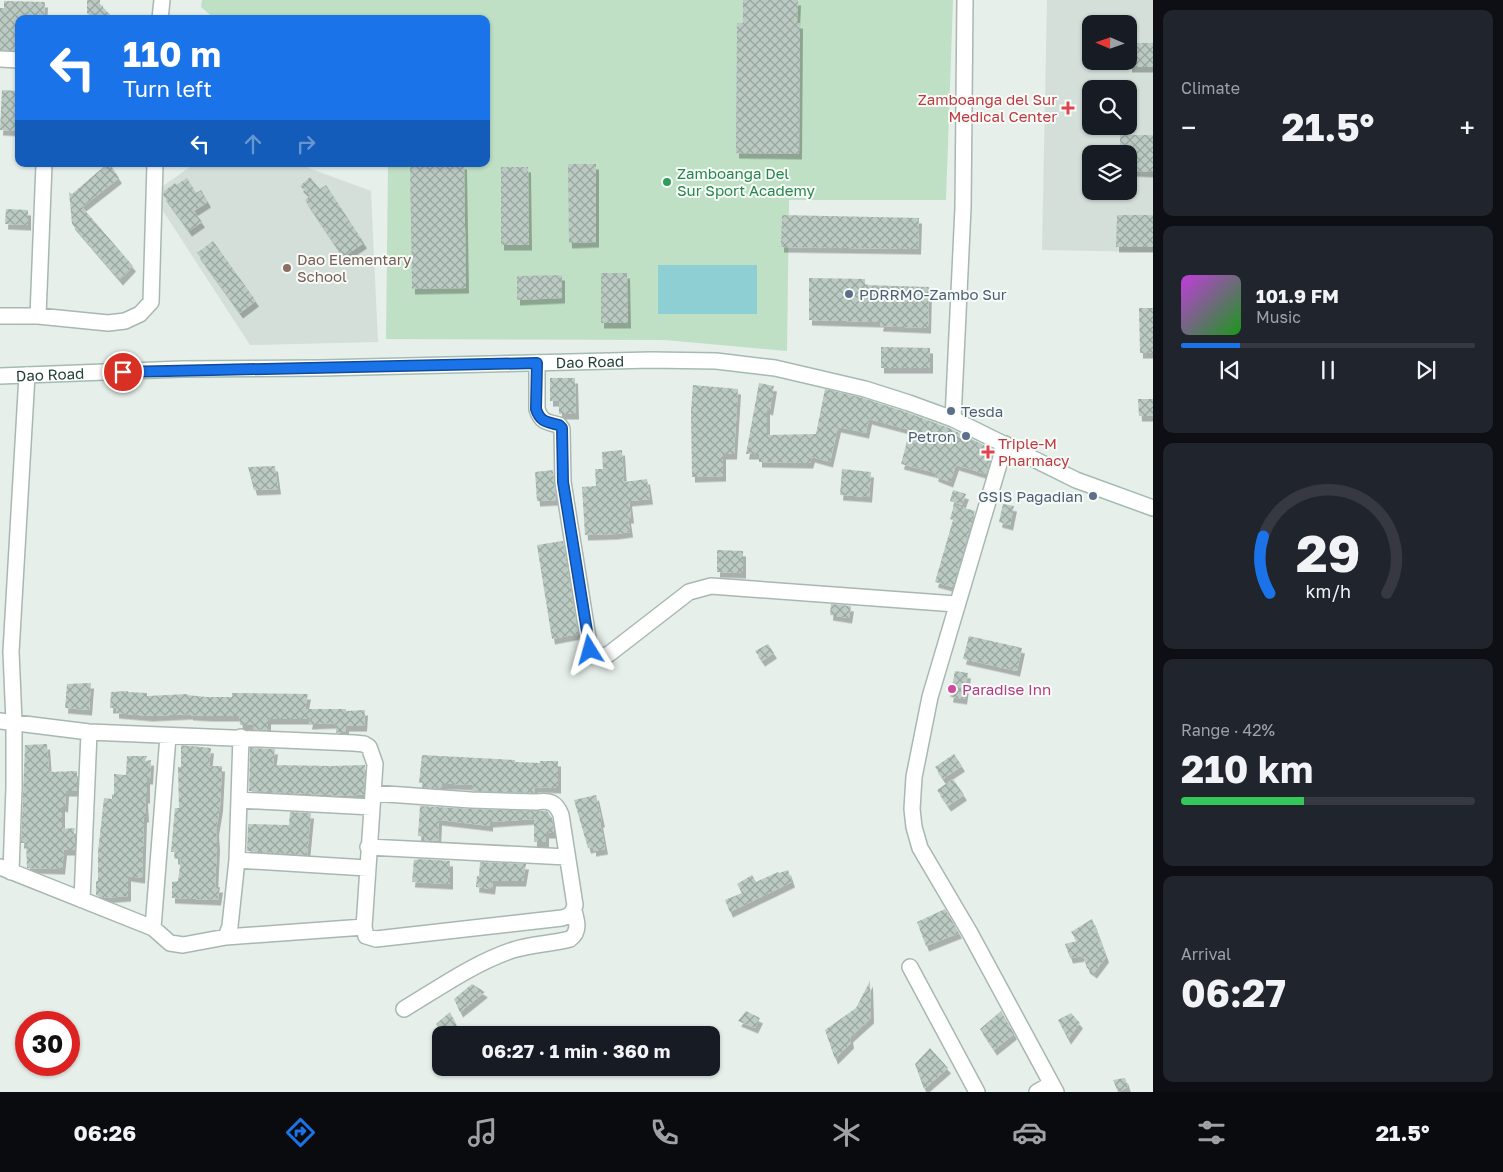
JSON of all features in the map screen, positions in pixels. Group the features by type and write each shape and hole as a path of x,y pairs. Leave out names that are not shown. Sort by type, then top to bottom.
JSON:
{"street":[{"path":"160,15 162,0"},
{"path":"953,420 962,208 965,0"},
{"path":"0,59 15,60"},
{"path":"38,316 44,167"},
{"path":"0,316 38,316 108,322 126,320 140,314 151,302 155,167"},
{"name":"Dao Road","path":"0,376 182,369 651,360 716,361 775,368 865,389 909,403 953,420 1076,480 1153,508"},
{"path":"537,363 536,409 538,415 545,422 559,425 562,428 563,482 590,650 594,654 599,656 609,654 689,592 710,586 956,604"},
{"path":"26,375 7,721 5,870 154,928 170,943 183,945 226,937 364,927"},
{"path":"1005,444 956,604 930,697 914,777 912,809 914,827 920,848 970,933 1053,1088 1037,1092"},
{"path":"7,721 89,732 241,737 364,744 369,748 374,760 364,927 366,936 376,939 562,918 569,916 574,911"},
{"path":"82,900 89,732"},
{"path":"154,928 168,736"},
{"path":"226,937 230,926 237,860 241,737"},
{"path":"239,800 545,801 553,802 558,807 561,815 577,921 574,936 570,939 522,948 502,955 470,970 404,1009"},
{"path":"368,847 567,857"},
{"path":"237,860 367,868"},
{"path":"910,967 977,1092"}],"shaded area":[{"name":"Zamboanga del Sur Medical Center","path":"1047,0 1153,0 1153,252 1042,250"},
{"name":"Dao Elementary School","path":"190,167 306,167 371,191 378,342 250,345 152,194"}],"green space":[{"name":"Zamboanga Del Sur Sport Academy","path":"202,0 953,0 946,200 789,200 787,351 665,340 386,339 388,167 490,167 490,15 210,15 201,7"}],"water":[{"path":"658,265 757,265 757,314 658,314"}],"building":[{"path":"87,0 100,0 100,4 110,15 89,15 87,13"},
{"path":"743,0 798,0 797,23 800,23 799,154 736,153 737,23 743,23"},
{"path":"4,1 45,2 44,15 15,15 15,51 0,50 0,8 4,8"},
{"path":"1138,43 1153,43 1153,67 1138,67"},
{"path":"2,90 15,91 15,131 0,130"},
{"path":"1120,135 1153,135 1153,172 1137,171 1137,145 1120,145"},
{"path":"568,164 596,164 596,242 569,243"},
{"path":"104,167 112,167 119,178 82,207 133,266 120,280 72,224 69,192 72,194"},
{"path":"410,167 464,167 466,288 412,289"},
{"path":"501,167 528,167 529,245 501,245"},
{"path":"310,177 320,189 326,185 364,243 343,257 305,200 310,196 300,186"},
{"path":"187,178 196,193 201,190 208,202 194,211 202,222 189,231 163,195 164,191 175,183 176,185"},
{"path":"6,209 28,210 28,225 5,224"},
{"path":"782,215 919,218 918,249 781,247"},
{"path":"1117,215 1153,215 1153,247 1116,247"},
{"path":"213,241 256,301 240,313 197,253"},
{"path":"601,273 627,273 628,323 601,323"},
{"path":"562,275 562,298 517,300 517,276"},
{"path":"809,278 865,279 865,285 929,287 928,328 880,326 881,322 809,320"},
{"path":"1139,308 1153,308 1153,353 1140,353"},
{"path":"881,347 930,348 930,368 881,368"},
{"path":"550,378 575,378 576,414 559,414 559,401 550,401"},
{"path":"759,383 774,386 770,410 767,409 767,435 816,434 825,389 863,398 906,412 949,428 994,450 986,474 956,465 950,482 935,476 936,473 901,464 910,430 869,419 866,433 838,427 830,462 812,457 810,463 759,462 759,454 746,454"},
{"path":"693,385 738,389 734,454 723,454 723,476 692,477 691,411"},
{"path":"1138,399 1153,399 1153,416 1139,416"},
{"path":"622,450 624,482 647,479 650,499 629,501 631,518 628,518 630,532 585,535 582,487 596,486 595,469 603,469 602,452"},
{"path":"275,466 278,489 254,490 248,467"},
{"path":"842,469 871,472 869,497 840,495"},
{"path":"553,470 556,500 537,501 535,472"},
{"path":"953,490 966,494 962,505 950,501"},
{"path":"1003,504 1014,506 1010,525 999,522"},
{"path":"954,505 975,511 953,587 935,582 953,520 950,519"},
{"path":"563,541 578,634 552,639 537,545"},
{"path":"717,550 743,551 743,573 717,572"},
{"path":"831,604 851,606 849,618 830,615"},
{"path":"969,636 1022,648 1017,671 963,659"},
{"path":"768,644 774,653 762,661 755,651"},
{"path":"955,671 968,673 964,699 950,697"},
{"path":"91,683 89,710 65,708 67,684"},
{"path":"111,692 147,693 147,696 188,694 207,697 232,697 232,693 308,694 305,709 365,710 364,726 346,726 346,731 336,733 336,723 309,724 310,719 268,719 268,730 253,729 254,725 240,725 239,716 190,714 150,716 116,713 116,708 110,708"},
{"path":"47,744 49,772 77,771 77,791 66,791 65,807 62,806 62,829 75,828 73,838 75,838 75,850 64,850 62,869 27,868 26,843 21,843 25,745"},
{"path":"181,745 211,748 209,766 222,766 220,806 216,830 215,887 220,887 218,900 172,898 172,882 178,881 181,859 175,859 175,852 171,852 175,808 179,808 178,767 181,767"},
{"path":"250,748 275,749 273,765 365,765 364,794 350,796 249,791"},
{"path":"954,754 962,766 943,779 935,767"},
{"path":"422,755 515,760 515,762 540,763 540,761 558,761 558,788 535,787 535,793 472,791 472,785 454,784 442,784 442,789 423,787 423,783 419,783"},
{"path":"127,756 147,756 145,761 151,760 150,779 147,779 147,798 145,798 146,817 144,817 142,878 128,876 128,896 103,898 96,895 96,881 98,881 98,852 104,798 112,799 112,794 114,795 114,774 126,775"},
{"path":"953,779 964,795 948,806 937,790"},
{"path":"596,795 605,849 593,851 593,847 588,848 574,800"},
{"path":"420,806 547,811 552,818 554,833 546,833 546,842 534,842 534,819 490,822 490,826 439,820 438,841 424,840 424,837 418,836"},
{"path":"290,812 311,813 307,855 247,851 248,824 289,825"},
{"path":"414,860 450,861 450,884 412,882"},
{"path":"480,862 526,864 523,881 493,881 492,889 476,887"},
{"path":"788,870 792,882 730,912 725,900 742,893 737,884 752,875 756,882 778,872"},
{"path":"945,909 959,933 926,946 917,922"},
{"path":"1092,919 1106,957 1094,973 1087,968 1083,956 1070,958 1065,944 1077,941 1071,932"},
{"path":"870,981 871,1018 850,1037 851,1043 835,1059 825,1030 856,1008"},
{"path":"472,984 485,992 460,1012 454,999"},
{"path":"746,1011 760,1018 755,1028 738,1021"},
{"path":"1001,1011 1014,1034 994,1050 980,1029"},
{"path":"450,1012 457,1026 437,1026 436,1024"},
{"path":"1071,1013 1080,1023 1068,1039 1058,1020"},
{"path":"930,1048 948,1068 924,1089 915,1064"},
{"path":"1125,1078 1128,1087 1118,1092 1113,1080"}],"place":[{"name":"Zamboanga del Sur Medical Center","path":"1068,108"},
{"name":"Zamboanga Del Sur Sport Academy","path":"667,182"},
{"name":"Dao Elementary School","path":"287,268"},
{"name":"PDRRMO-Zambo Sur","path":"849,294"},
{"name":"Tesda","path":"951,411"},
{"name":"Petron","path":"966,436"},
{"name":"Triple-M Pharmacy","path":"988,452"},
{"name":"GSIS Pagadian","path":"1093,496"},
{"name":"Paradise Inn","path":"952,689"}],"route":[{"path":"123,372 182,369 537,363 536,409 538,415 541,420 559,425 562,428 563,482 590,650"}]}
